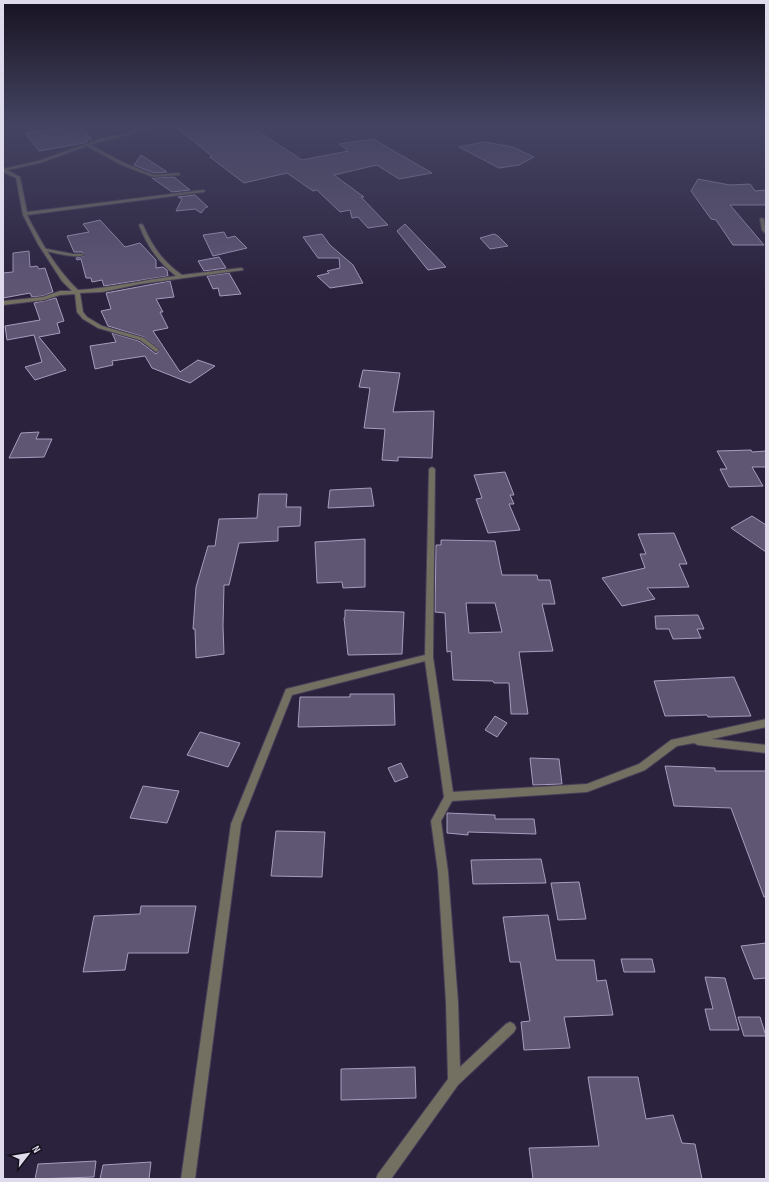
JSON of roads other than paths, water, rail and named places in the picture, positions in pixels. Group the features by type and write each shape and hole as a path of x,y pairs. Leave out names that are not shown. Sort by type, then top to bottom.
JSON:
{"street":[{"path":"19,180 25,214 43,249 64,280 76,292 80,312 85,318 100,327 142,339 156,350"},
{"path":"25,214 203,191"},
{"path":"140,226 149,245 161,260 181,277"},
{"path":"3,303 44,298 60,293 102,290 140,282 241,269"},
{"path":"3,297 44,298"},
{"path":"432,469 429,657 449,797 436,821 443,872 452,995 454,1081"},
{"path":"188,1179 236,824 289,692 429,657"},
{"path":"449,797 587,788 642,768 674,743 691,741 766,723"},
{"path":"691,741 766,749"},
{"path":"383,1179 454,1081 510,1028"}],"lane":[{"path":"762,219 766,233"},
{"path":"43,249 72,255 82,255"}]}
